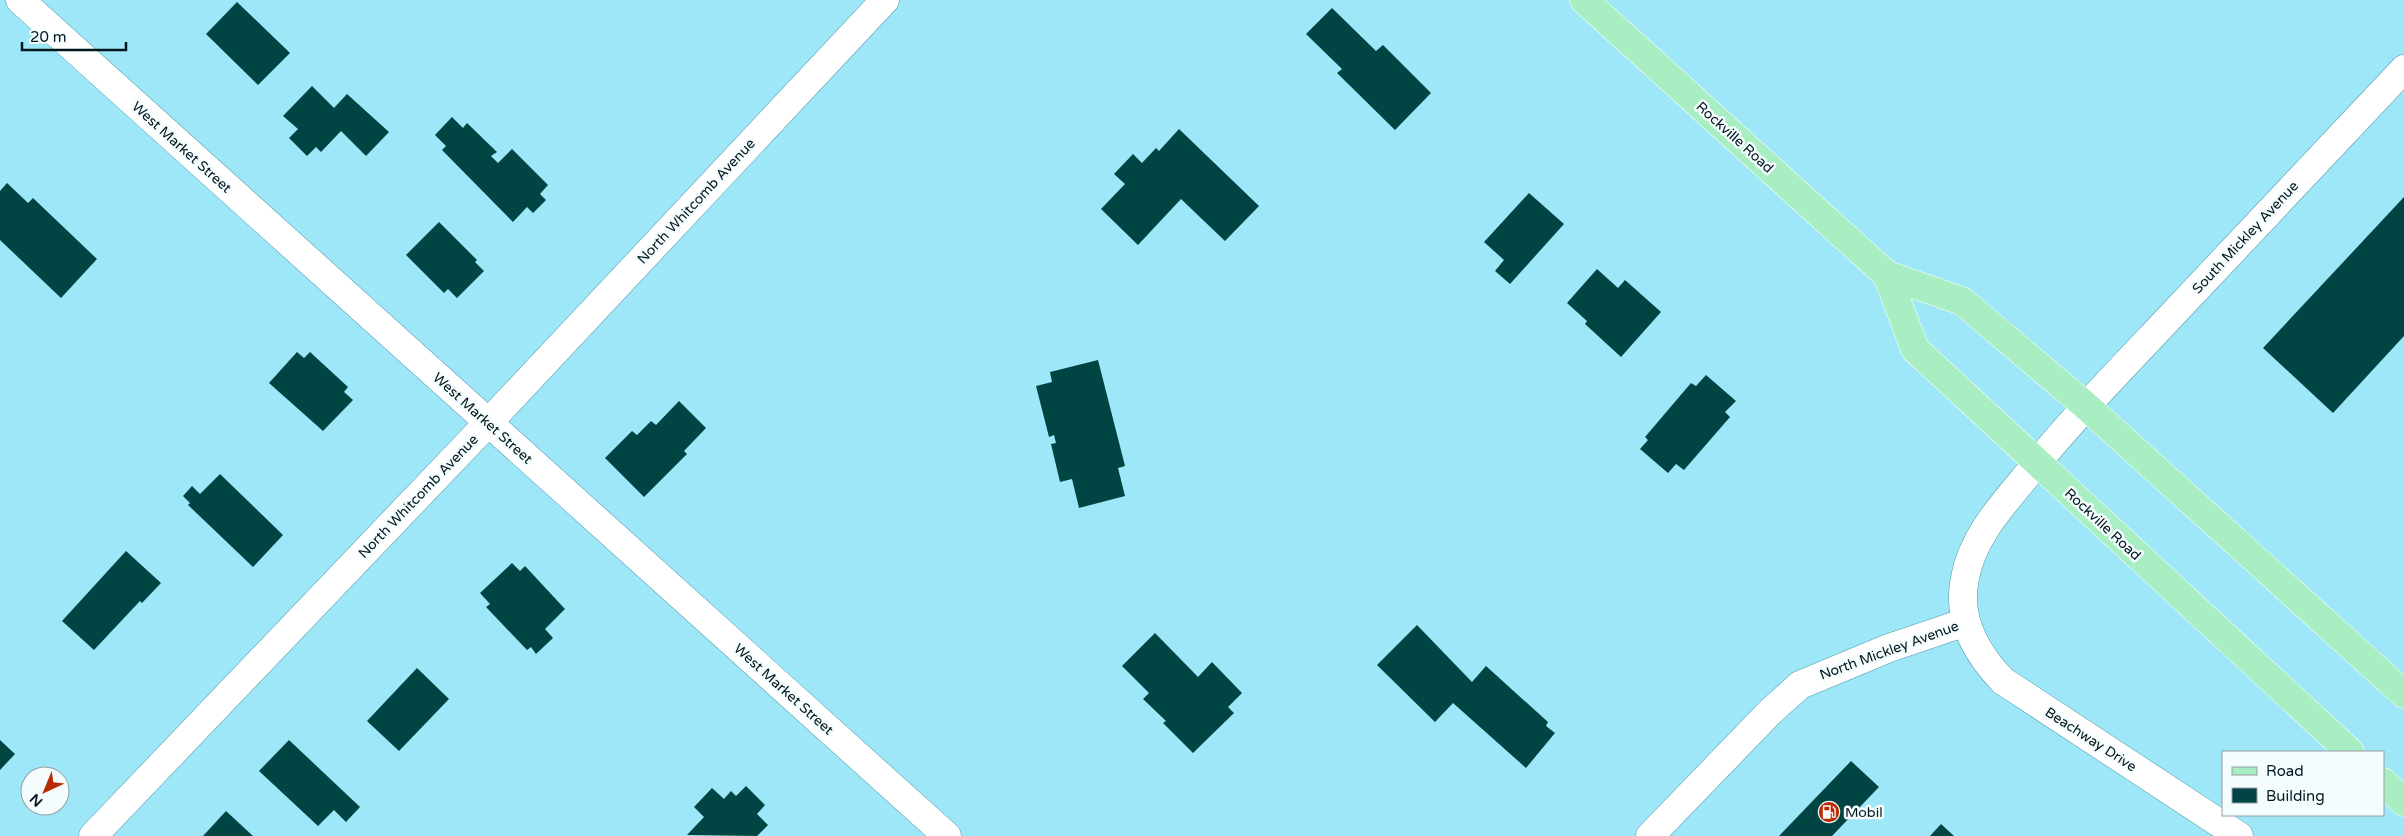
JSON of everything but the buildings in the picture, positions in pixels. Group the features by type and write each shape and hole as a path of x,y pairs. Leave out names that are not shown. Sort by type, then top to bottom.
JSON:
{"main road":[{"name":"Rockville Road","path":"1584,0 1886,274 1962,301 2086,406 2404,694"},
{"name":"Rockville Road","path":"1886,274 1915,349 2349,751"},
{"path":"2384,783 2404,802"}],"street":[{"name":"West Market Street","path":"20,0 947,836"},
{"name":"North Whitcomb Avenue","path":"93,836 488,423 885,0"},
{"name":"South Mickley Avenue","path":"2086,406 2400,76"},
{"name":"North Mickley Avenue","path":"1650,836 1771,711 1800,685 1889,648 1966,622 1962,600 1965,577 1975,546 2000,507 2086,406"},
{"name":"Beachway Drive","path":"1966,622 1974,643 1987,664 2004,681 2239,836"}],"place":[{"name":"Mobil","path":"1829,812"}]}
